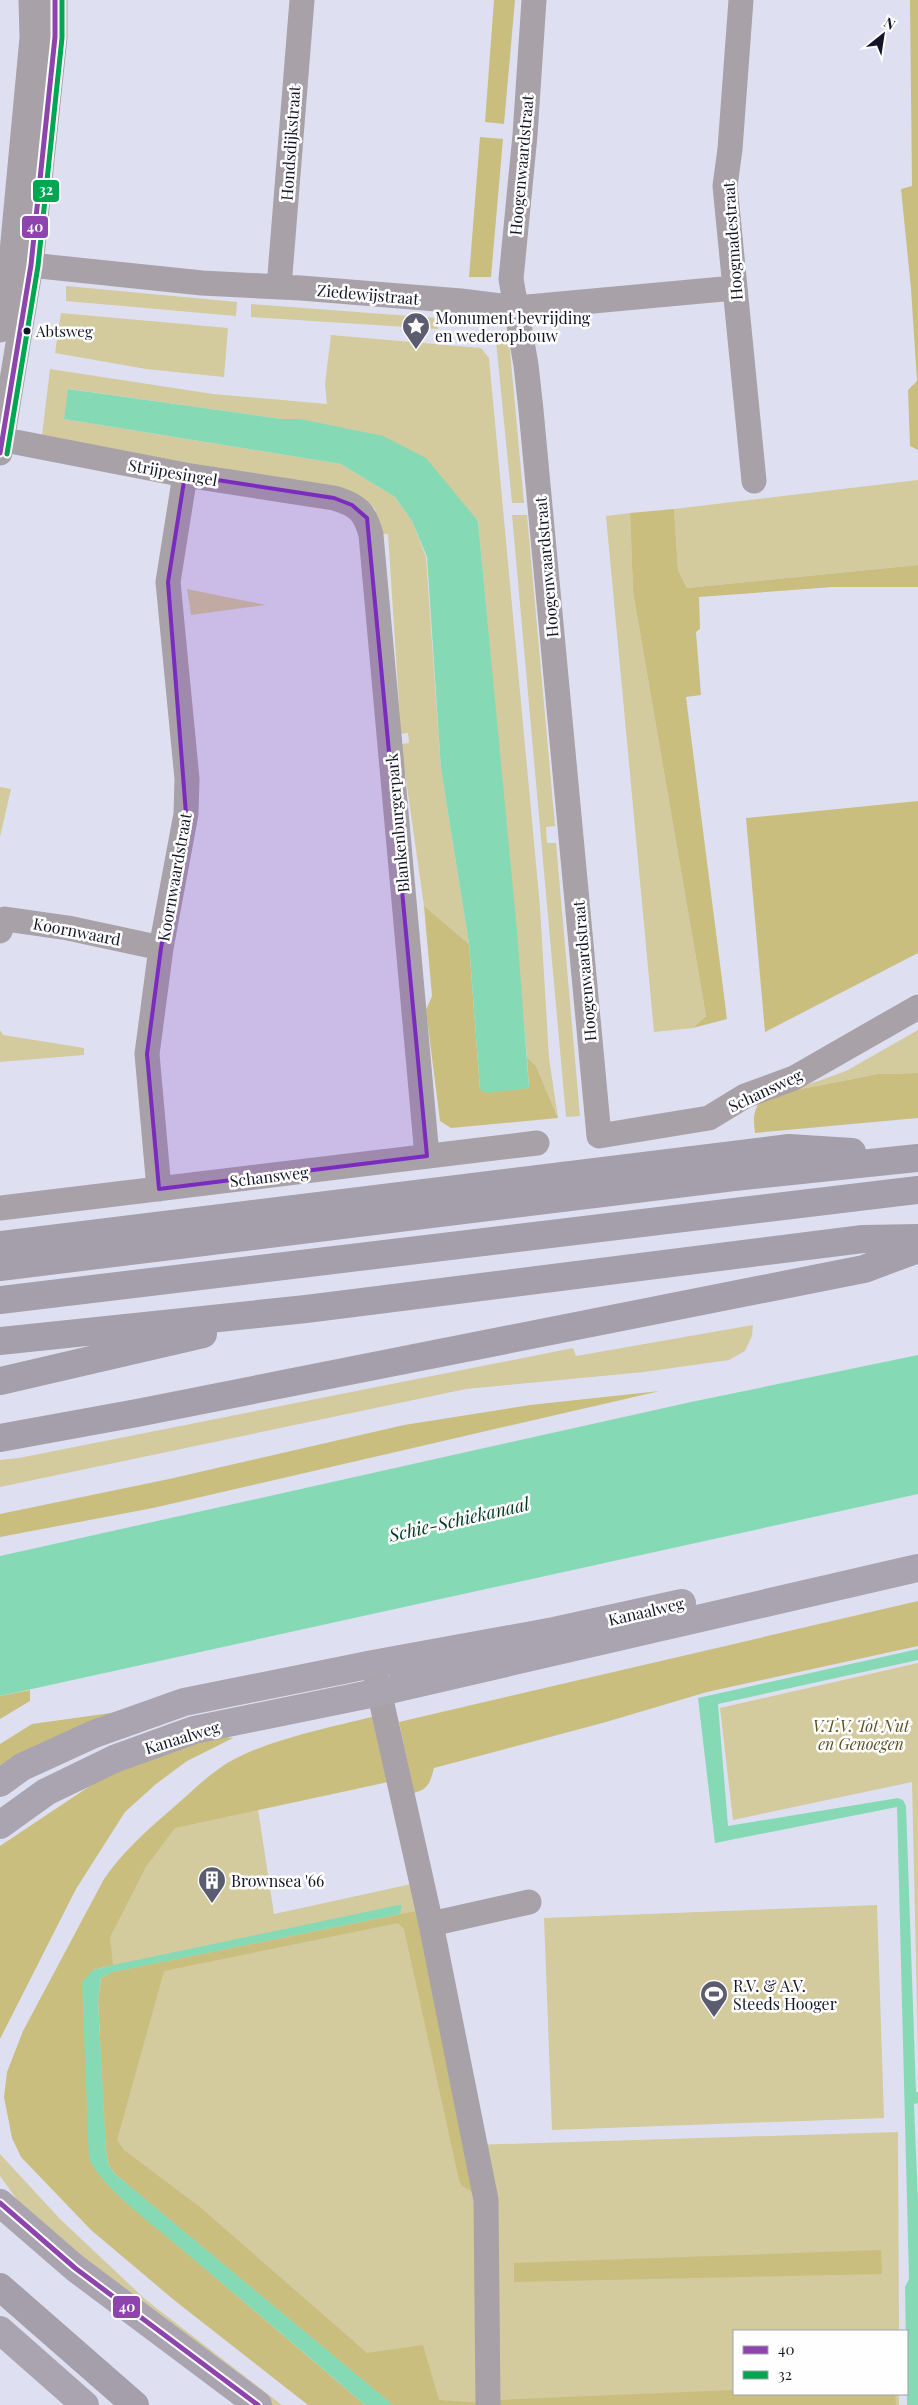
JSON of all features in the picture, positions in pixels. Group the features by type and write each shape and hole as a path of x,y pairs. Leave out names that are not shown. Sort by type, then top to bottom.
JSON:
{"highway":[{"path":"0,1245 789,1148 918,1157"},
{"path":"0,1267 470,1211 734,1177 918,1157"},
{"path":"0,1300 918,1190"},
{"path":"0,1341 306,1309 862,1239 918,1238"},
{"path":"0,1438 137,1413 864,1269 918,1249"},
{"path":"0,1381 84,1363 306,1309"},
{"path":"0,2287 135,2405"}],"main road":[{"name":"Kanaalweg","path":"0,1784 22,1767 94,1734 184,1702 373,1664 554,1631 918,1551"},
{"name":"Kanaalweg","path":"0,1825 46,1792 114,1758 194,1730 380,1692 918,1568"},
{"path":"0,2203 76,2268 258,2405"},
{"path":"0,2330 84,2405"}],"street":[{"path":"0,330 21,264 32,38 31,0"},
{"path":"1,444 21,264 54,36 56,0"},
{"name":"Hondsdijkstraat","path":"279,286 302,0"},
{"name":"Hoogenwaardstraat","path":"534,0 525,135 511,280 526,365 538,477 599,1136"},
{"name":"Hoogmadestraat","path":"741,0 726,186 734,288 754,481"},
{"name":"Ziedewijstraat","path":"21,264 202,283 279,286 461,301 517,308 734,288"},
{"name":"Strijpesingel","path":"1,444 346,501"},
{"name":"Koornwaardstraat","path":"159,1189 147,1054 161,948 186,814 187,779 168,582 185,475"},
{"name":"Blankenburgerpark","path":"346,501 367,518 372,535 427,1156"},
{"name":"Koornwaard","path":"0,931 5,919 68,928 161,948"},
{"name":"Schansweg","path":"599,1136 708,1118 745,1096 794,1078 918,1007"},
{"name":"Schansweg","path":"0,1208 537,1142"},
{"path":"373,1664 431,1924 486,2200 488,2405"},
{"path":"431,1924 529,1902"}],"highlighted area":[{"path":"185,475 334,498 352,505 367,518 427,1156 159,1189 147,1054 161,948 186,814 168,582"}],"green space":[{"path":"66,286 237,302 236,316 66,301"},
{"path":"251,304 437,318 438,329 251,317"},
{"path":"61,313 228,328 224,377 146,369 55,353"},
{"path":"331,335 481,348 489,358 540,907 549,1058 558,1118 536,1066 527,1057 478,520 300,419 282,419 69,389 64,419 341,464 395,497 412,521 426,557 441,769 469,944 424,906 401,744 409,743 408,733 401,734 388,534 379,534 375,509 360,495 46,440 42,435 50,369 213,394 327,404 325,384"},
{"path":"509,340 524,503 512,503 496,341"},
{"path":"918,480 918,565 687,588 678,570 674,509"},
{"path":"630,513 633,592 706,1016 693,1028 654,1032 606,516"},
{"path":"512,515 527,515 555,826 546,827 547,843 556,843 580,1116 566,1117"},
{"path":"187,589 266,605 191,615"},
{"path":"0,787 11,789 0,837"},
{"path":"0,1030 3,1035 84,1048 84,1055 0,1062"},
{"path":"918,1030 918,1073 878,1074 790,1091 846,1071"},
{"path":"753,1325 752,1336 745,1351 729,1360 644,1372 466,1389 0,1487 0,1460 19,1458 573,1348 576,1356"},
{"name":"V.T.V. Tot Nut en Genoegen","path":"918,1663 918,2054 912,1782 733,1820 720,1708"},
{"path":"258,1809 274,1914 416,1883 473,2145 898,2132 899,2330 733,2330 733,2395 899,2395 899,2405 379,2405 134,2199 92,2114 110,1938 146,1867 175,1827"},
{"name":"R.V. & A.V. Steeds Hooger","path":"877,1905 884,2118 552,2130 544,1918"},
{"path":"0,2154 60,2219 146,2300 282,2405 269,2405 49,2232 18,2201 0,2176"}],"shaded area":[{"path":"494,0 515,0 504,124 485,122"},
{"path":"910,0 918,0 918,450 910,446 908,390 917,381 911,289 901,189 912,186"},
{"path":"480,137 503,139 491,277 469,277"},
{"path":"674,509 678,570 687,588 918,565 918,587 833,587 699,597 700,629 696,632 701,695 686,697 727,1019 693,1028 706,1016 633,592 630,513"},
{"path":"918,801 918,953 765,1032 746,818"},
{"path":"424,906 469,944 480,1089 529,1088 527,1057 536,1066 558,1118 451,1128 440,1121 426,1010 432,996"},
{"path":"918,1073 918,1118 755,1133 755,1113 765,1096 878,1074"},
{"path":"660,1391 153,1508 0,1537 0,1514 169,1479 404,1425 530,1405"},
{"path":"918,1601 918,1646 707,1692 606,1722 434,1768 426,1787 414,1793 399,1722"},
{"path":"30,1690 30,1701 0,1719 0,1696"},
{"path":"139,1709 0,1789 0,1744 32,1724"},
{"path":"379,1715 393,1781 175,1828 146,1867 110,1938 113,1965 93,1970 89,2159 147,2219 365,2405 308,2405 174,2300 91,2230 21,2157 12,2138 4,2097 7,2072 23,2031 104,1879 134,1844 206,1778 236,1758 296,1736"},
{"path":"208,1735 233,1738 187,1761 156,1784 125,1812 76,1889 0,2039 0,1846 96,1782 121,1769"},
{"path":"417,1911 481,2197 462,2186 459,2180 404,1929 398,1923 164,1971 117,2140 124,2150 201,2208 367,2353 423,2345 439,2400 484,2403 484,2405 393,2405 115,2174 108,2164 106,2150 98,2001 101,1978 113,1972"},
{"path":"881,2250 882,2274 514,2282 514,2263"},
{"path":"733,2390 733,2395 895,2395 896,2405 499,2405 499,2400"}],"water":[{"path":"68,389 282,419 300,419 383,436 426,458 478,521 517,931 529,1088 486,1093 480,1089 469,944 441,769 427,557 412,521 395,497 341,464 64,419"},
{"name":"Schie-Schiekanaal","path":"918,1355 918,1494 0,1696 0,1556 691,1402"},
{"path":"918,1649 918,1660 718,1704 728,1826 898,1798 903,1800 906,1806 916,2092 918,2092 918,2103 914,2104 918,2201 918,2405 907,2405 908,2330 906,2330 905,2287 909,2279 897,1807 715,1843 698,1698"},
{"path":"402,1905 400,1914 113,1972 101,1978 98,2001 108,2164 115,2174 393,2405 365,2405 117,2195 96,2171 89,2159 82,1982 93,1970 113,1965"}],"transit line":[{"name":"40","path":"0,453 31,265 55,37 55,0"},
{"name":"32","path":"7,454 38,266 62,38 62,0"},
{"name":"40","path":"0,2203 75,2268 258,2405"}],"place":[{"name":"Abtsweg","path":"27,331"},
{"name":"Monument bevrijding en wederopbouw","path":"416,350"},
{"name":"Brownsea '66","path":"212,1904"},
{"name":"R.V. & A.V. Steeds Hooger","path":"714,2018"}]}
